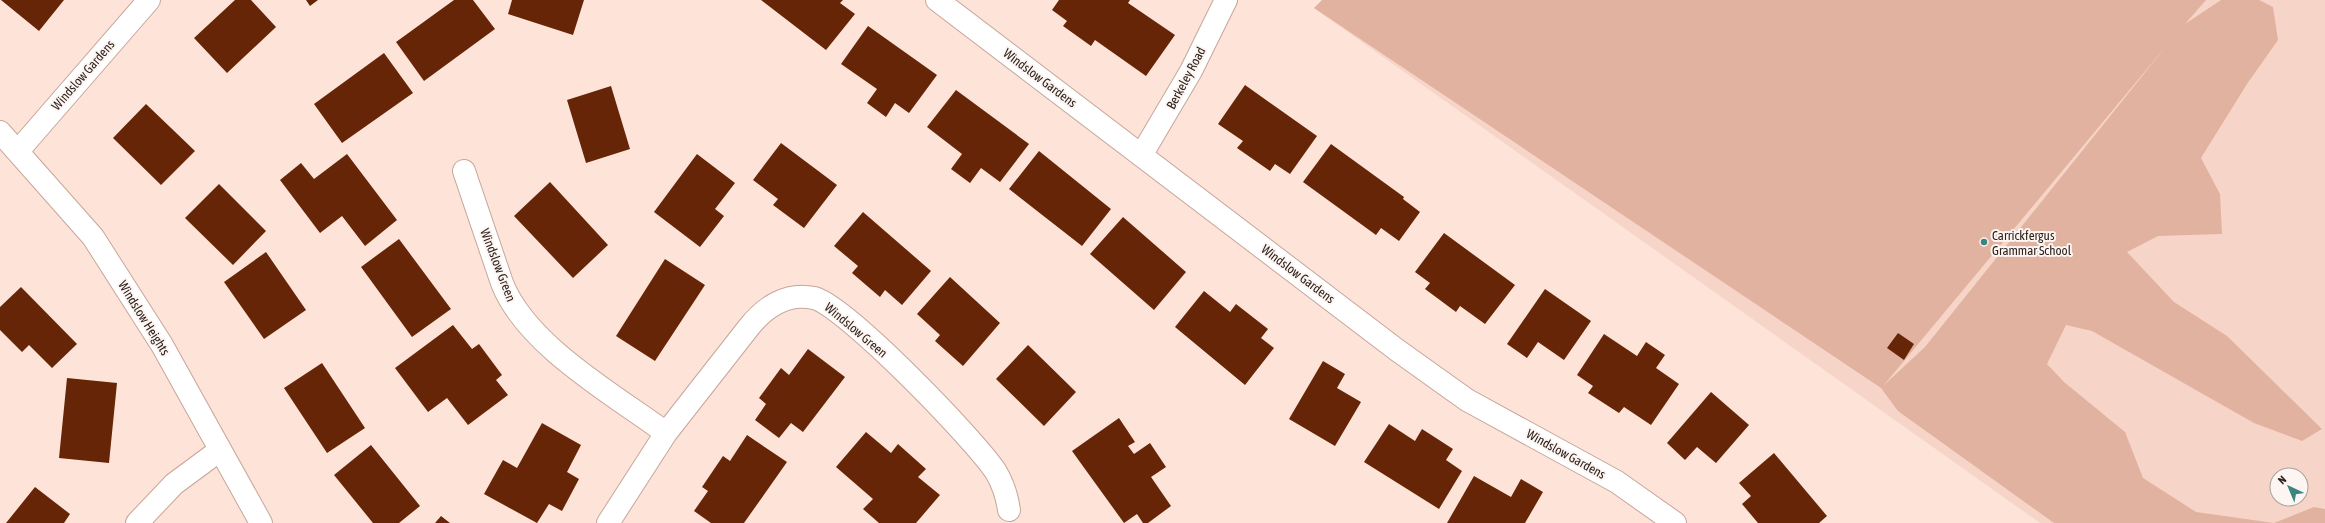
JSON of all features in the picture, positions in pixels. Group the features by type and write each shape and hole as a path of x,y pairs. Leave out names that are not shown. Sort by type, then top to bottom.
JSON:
{"street":[{"name":"Windslow Gardens","path":"18,151 149,0"},
{"name":"Windslow Gardens","path":"937,0 1142,154 1391,345 1467,400 1617,482 1675,523"},
{"name":"Berkeley Road","path":"1142,154 1191,71 1226,0"},
{"name":"Windslow Heights","path":"0,132 93,237 162,345 261,523"},
{"name":"Windslow Green","path":"464,171 508,298 530,329 564,359 666,433"},
{"name":"Windslow Green","path":"608,523 666,433 757,318 778,302 790,298 802,297 816,299 839,313 882,351 946,415 997,473 1007,496 1009,510"},
{"path":"137,523 174,484 220,450"}],"shaded area":[{"name":"Carrickfergus Grammar School","path":"1322,0 2325,0 2325,523 2040,523 1314,8"},
{"name":"Carrickfergus Grammar School","path":"1322,0 2206,0 2185,24 2221,0 2259,0 2273,7 2278,40 2247,84 2201,158 2220,194 2222,234 2158,236 2127,252 2174,302 2227,336 2322,429 2302,441 2254,423 2092,331 2066,325 2047,364 2064,382 2125,432 2143,478 2196,512 2274,523 2054,523 1898,411 1881,388 1314,8","holes":["2167,45 1925,347 1884,385"]},
{"path":"2314,507 2325,509 2325,523 2274,523"}],"building":[{"path":"1,0 64,0 39,31"},
{"path":"235,0 251,0 276,27 227,73 194,38"},
{"path":"306,0 318,0 310,6"},
{"path":"454,0 473,0 495,29 424,81 396,42"},
{"path":"512,0 584,0 573,35 508,14"},
{"path":"761,0 843,0 840,3 855,14 826,50"},
{"path":"1059,0 1130,0 1128,3 1175,35 1146,76 1095,40 1091,46 1063,26 1067,21 1052,10"},
{"path":"868,26 937,75 909,113 895,103 886,117 867,103 877,89 841,64"},
{"path":"384,53 413,93 342,143 314,104"},
{"path":"1245,85 1317,136 1290,174 1275,164 1270,171 1237,148 1243,141 1218,124"},
{"path":"611,86 630,149 586,163 567,100"},
{"path":"956,90 1029,144 1000,182 981,168 970,183 951,169 962,154 927,127"},
{"path":"146,104 195,151 161,185 113,138"},
{"path":"781,143 837,185 804,228 773,205 778,199 753,180"},
{"path":"1331,144 1404,197 1403,199 1420,212 1399,241 1381,228 1376,235 1303,182"},
{"path":"1039,151 1111,209 1082,246 1009,189"},
{"path":"347,154 397,220 365,246 342,216 320,233 280,180 301,163 314,179"},
{"path":"697,154 735,183 715,209 724,216 700,247 654,212"},
{"path":"550,182 608,245 573,278 514,216"},
{"path":"219,184 266,231 233,265 185,218"},
{"path":"863,212 931,271 902,305 885,290 880,297 852,273 858,266 834,246"},
{"path":"1123,217 1186,272 1154,310 1090,254"},
{"path":"1444,233 1515,285 1485,324 1460,306 1456,312 1425,289 1430,283 1415,272"},
{"path":"399,239 451,309 412,337 361,267"},
{"path":"266,252 306,310 264,339 224,282"},
{"path":"665,259 705,285 655,361 616,336"},
{"path":"950,277 1000,323 963,366 935,341 940,335 917,314"},
{"path":"21,287 77,344 52,368 29,345 22,352 0,330 0,307"},
{"path":"1545,289 1591,321 1564,360 1538,342 1527,358 1507,344"},
{"path":"1204,291 1230,312 1236,304 1268,329 1261,338 1274,348 1245,385 1175,327"},
{"path":"453,325 472,349 479,344 502,375 496,380 508,395 468,425 447,398 428,412 395,368"},
{"path":"1898,333 1914,344 1904,360 1887,348"},
{"path":"1604,334 1637,356 1646,342 1665,355 1656,368 1679,384 1651,425 1624,407 1619,413 1588,393 1593,386 1577,375"},
{"path":"1028,345 1076,392 1044,426 996,379"},
{"path":"808,349 845,377 803,432 791,423 779,438 755,420 766,404 759,398 781,368 789,375"},
{"path":"1323,361 1345,374 1337,388 1361,402 1335,446 1289,419"},
{"path":"322,363 365,428 327,453 284,388"},
{"path":"67,378 117,383 109,463 59,458"},
{"path":"1711,392 1749,425 1716,463 1697,447 1685,460 1667,443"},
{"path":"1119,418 1135,442 1128,446 1134,454 1150,443 1166,467 1151,477 1171,506 1148,523 1143,523 1137,514 1124,523 1072,451"},
{"path":"542,423 581,445 567,472 579,479 562,511 549,504 537,523 484,494 503,460 517,468"},
{"path":"1389,424 1415,441 1422,429 1453,449 1446,460 1462,471 1439,509 1364,462"},
{"path":"866,432 891,453 898,444 926,469 918,477 940,495 916,523 879,523 863,509 873,499 836,467"},
{"path":"747,435 787,462 744,523 711,523 694,511 708,491 702,487 723,456 730,461"},
{"path":"371,445 420,506 399,523 373,523 334,475"},
{"path":"1774,453 1827,516 1819,523 1758,523 1742,504 1751,496 1739,483"},
{"path":"1474,476 1511,497 1521,479 1543,492 1525,523 1447,523"},
{"path":"35,487 70,514 64,523 6,523"},
{"path":"441,516 450,523 435,523"}],"place":[{"name":"Carrickfergus Grammar School","path":"1984,242"}]}
